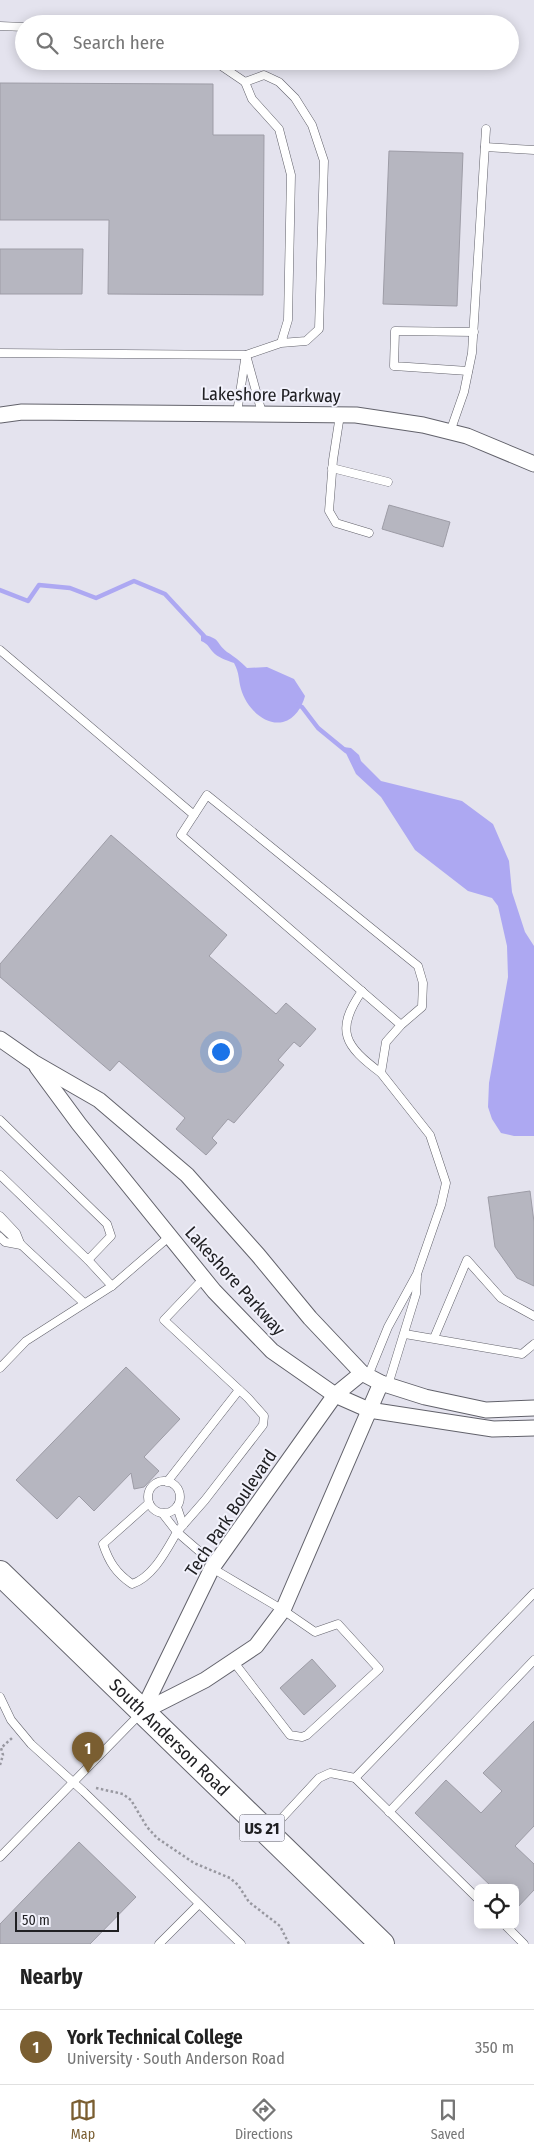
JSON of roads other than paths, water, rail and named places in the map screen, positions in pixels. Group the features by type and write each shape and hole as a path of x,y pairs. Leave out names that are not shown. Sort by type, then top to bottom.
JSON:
{"main road":[{"name":"South Anderson Road","path":"0,1573 382,1944"}],"street":[{"name":"Lakeshore Parkway","path":"0,415 22,412 356,415 423,426 467,436 534,464"},
{"name":"Lakeshore Parkway","path":"0,1039 33,1062 99,1100 187,1175 258,1254 310,1318 375,1379 425,1397 486,1410 534,1408"},
{"name":"Lakeshore Parkway","path":"33,1062 79,1124 204,1278 272,1351 336,1395 369,1410 493,1429 534,1428"},
{"name":"Tech Park Boulevard","path":"142,1712 213,1566 336,1395 375,1379"},
{"path":"142,1712 205,1680 256,1646 283,1610 369,1410 375,1379"}],"lane":[{"path":"0,26 15,27"},
{"path":"227,70 244,82 252,99 279,130 291,175 288,320 281,344"},
{"path":"0,353 246,356 281,344 306,341 319,329 324,161 312,125 295,98 279,82 264,75 244,82"},
{"path":"450,432 464,392 474,332 486,129"},
{"path":"486,147 534,150"},
{"path":"468,371 394,366 395,331 474,332"},
{"path":"237,413 246,356"},
{"path":"246,356 262,413"},
{"path":"340,415 332,468 329,511 336,523 369,533"},
{"path":"332,468 388,482"},
{"path":"0,650 194,815"},
{"path":"380,1073 386,1042 401,1025 422,1007 423,983 418,966 207,795 182,835 401,1025"},
{"path":"362,991 352,1006 346,1023 349,1042 358,1056 380,1073 430,1135 446,1182 441,1205 417,1274 388,1327 375,1379"},
{"path":"0,1120 107,1224 111,1236 88,1260"},
{"path":"0,1175 88,1260 112,1286"},
{"path":"0,1216 16,1233 21,1245"},
{"path":"0,1225 84,1303"},
{"path":"0,1368 26,1341 112,1286 170,1236"},
{"path":"0,1237 5,1242 21,1245"},
{"path":"434,1338 467,1260 501,1298 534,1316"},
{"path":"375,1379 405,1334 416,1294 417,1274"},
{"path":"148,1503 103,1544 109,1561 120,1576 132,1584 143,1580 166,1552 183,1524 205,1500 263,1425 264,1416 164,1320 204,1278"},
{"path":"405,1334 522,1354 534,1344"},
{"path":"167,1482 239,1390"},
{"path":"183,1524 177,1507 180,1496 176,1486 162,1481 153,1486 148,1494 148,1503 153,1509 163,1514 177,1532 213,1566 315,1632 338,1624 379,1669 307,1735 294,1737 290,1735 233,1661"},
{"path":"163,1514 177,1507"},
{"path":"356,1778 534,1593"},
{"path":"389,1812 534,1660"},
{"path":"0,1697 11,1720 31,1744 74,1782 241,1944"},
{"path":"0,1857 142,1712"},
{"path":"267,1833 320,1778 330,1773 356,1778 474,1894"},
{"path":"158,1944 199,1904"},
{"path":"509,1929 524,1944"}],"waterway":[{"path":"0,590 28,601 39,585 70,588 96,598 134,581 165,594 204,636"},
{"path":"297,705 302,707 318,728 346,751"}],"place":[{"name":"York Technical College","path":"88,1773"}]}
